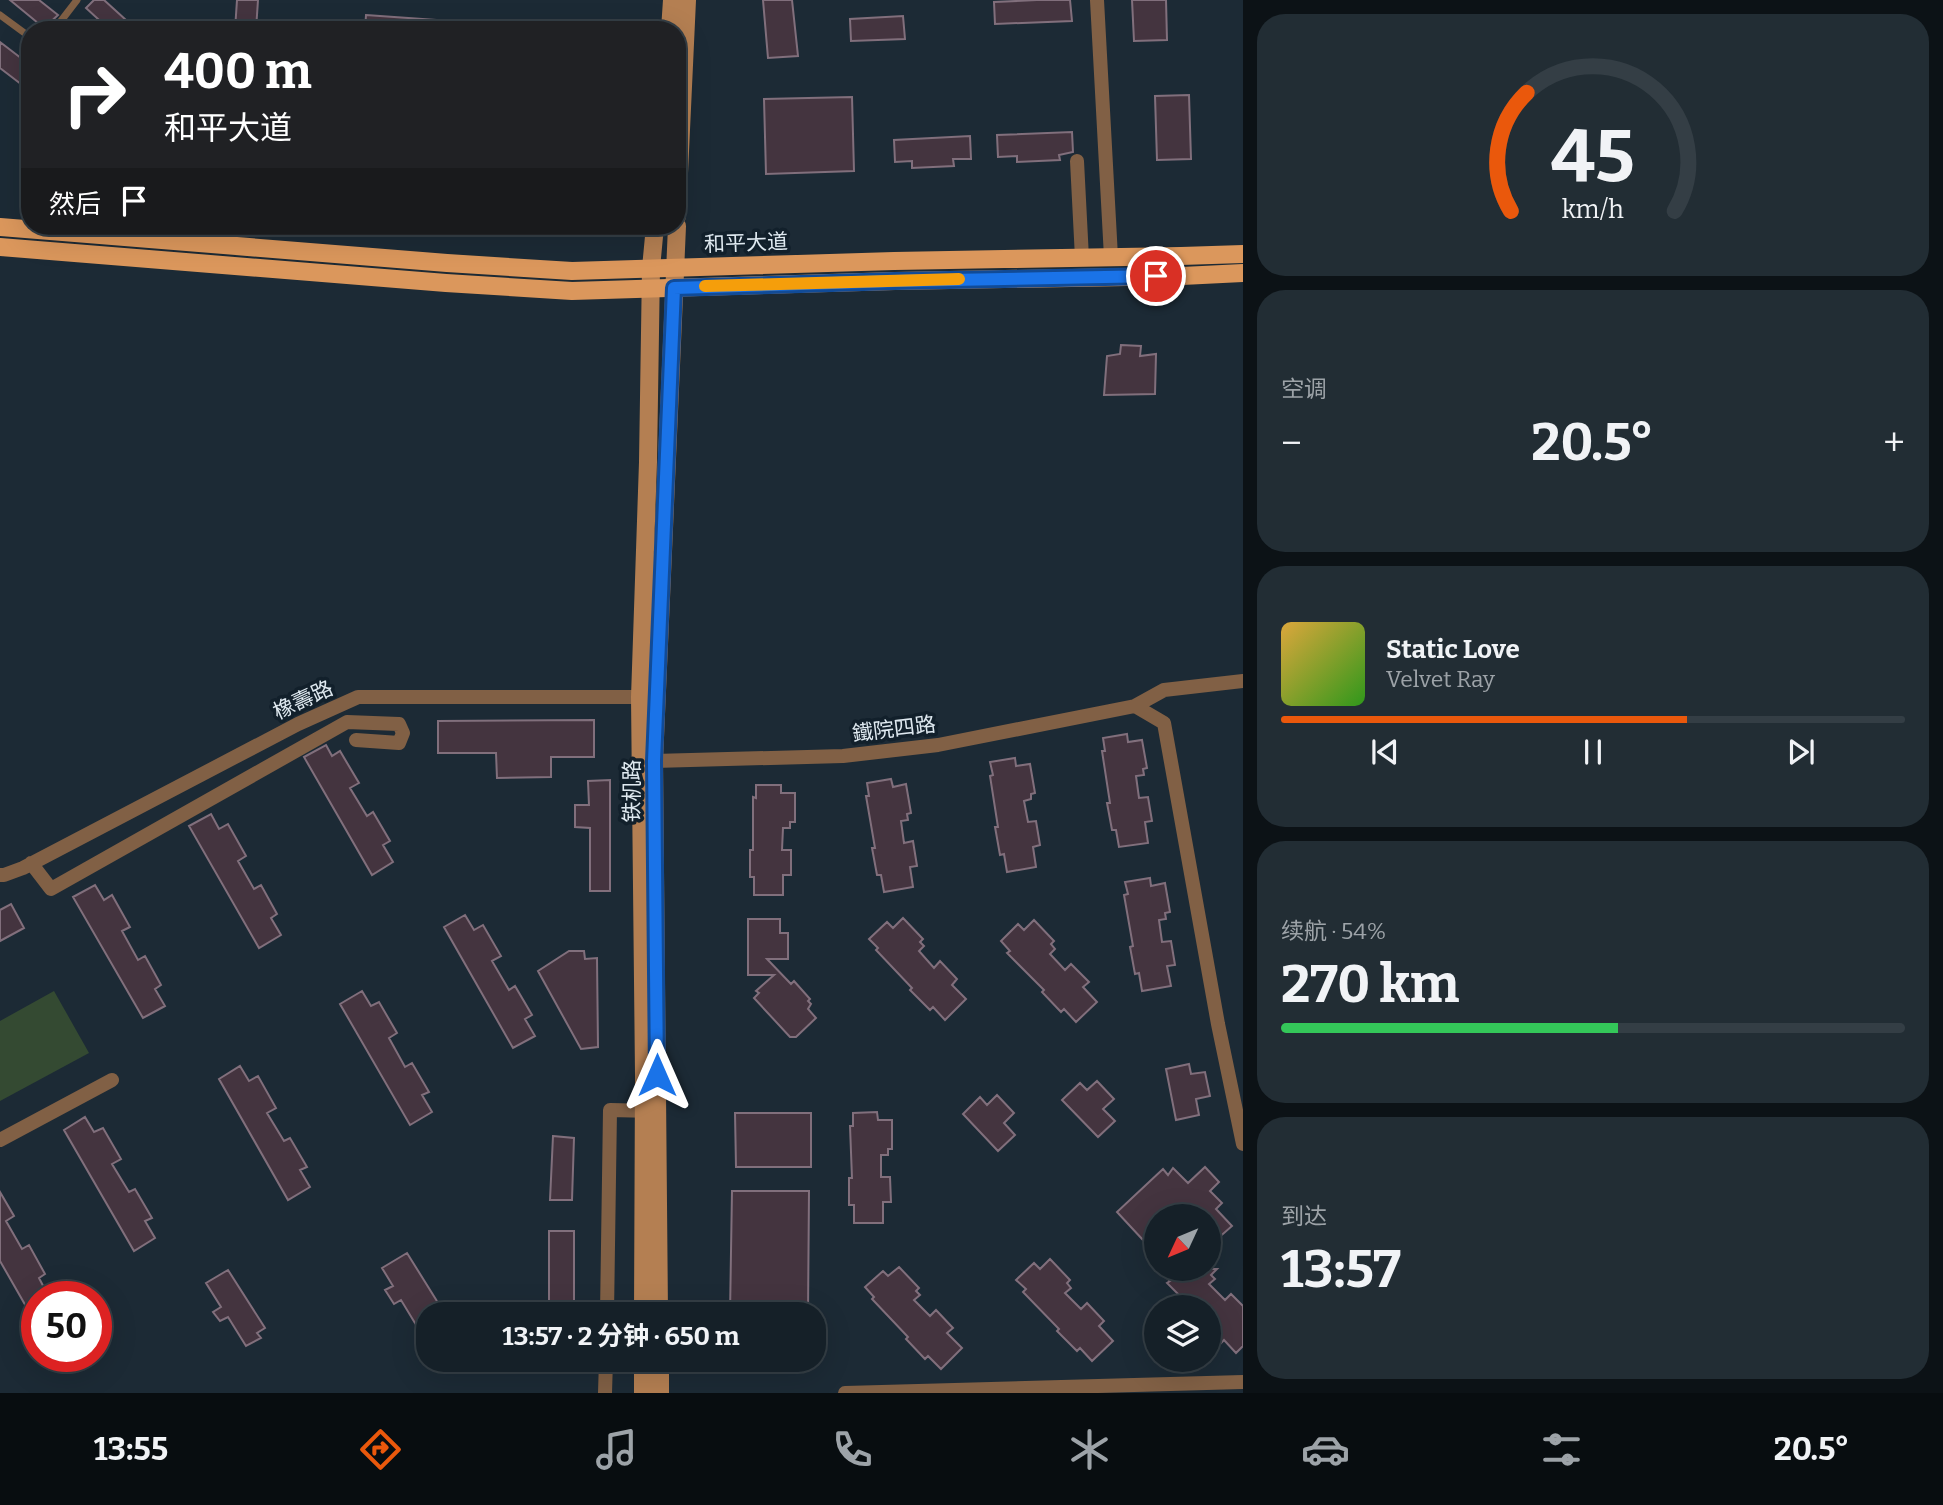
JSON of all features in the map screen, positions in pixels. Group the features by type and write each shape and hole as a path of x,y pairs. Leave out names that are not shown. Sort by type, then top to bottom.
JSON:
{"main road":[{"path":"671,21 672,0"},
{"path":"686,22 687,0"},
{"name":"和平大道","path":"0,227 21,229"},
{"name":"和平大道","path":"97,235 447,264 572,271 1243,254"},
{"name":"铁机路","path":"643,1302 650,1111 647,475 653,235"},
{"name":"铁机路","path":"658,1302 650,1111 657,1062 654,761 648,697 677,235"},
{"name":"和平大道","path":"0,247 572,291 1243,273"},
{"path":"643,1372 643,1393"},
{"path":"660,1372 660,1393"}],"street":[{"path":"1097,0 1111,257"},
{"path":"1077,161 1082,258"},
{"name":"鐵院四路","path":"654,761 843,756 925,747 1135,706 1164,690 1243,681"},
{"name":"橡壽路","path":"0,875 31,863 298,724 358,697 648,697"},
{"path":"1135,706 1164,723 1218,1024 1243,1144"},
{"path":"31,863 51,889 347,722 399,724 403,733 400,743 356,740"},
{"path":"0,1140 112,1080"},
{"path":"607,1302 610,1110 650,1111"},
{"path":"605,1393 606,1372"},
{"path":"845,1393 1243,1382"},
{"path":"660,1393 674,1393"}],"lane":[{"path":"60,21 74,1"},
{"path":"0,15 21,30"}],"green space":[{"path":"54,991 89,1053 0,1101 0,1021"}],"building":[{"path":"10,0 39,0 58,15 52,21 36,21"},
{"path":"94,0 104,0 127,21 100,21 86,8"},
{"path":"237,0 258,0 257,21 236,21"},
{"path":"763,0 792,0 798,56 768,58"},
{"path":"1070,0 1072,21 995,24 994,2"},
{"path":"1132,0 1166,0 1167,40 1134,41"},
{"path":"366,15 450,21 366,21"},
{"path":"903,16 905,39 851,41 850,19"},
{"path":"0,42 21,58 21,84 0,68"},
{"path":"1189,95 1191,159 1157,160 1155,96"},
{"path":"852,97 854,171 766,174 764,99"},
{"path":"1072,132 1073,152 1059,155 1060,160 1017,162 1017,156 998,157 997,135"},
{"path":"970,136 971,159 953,159 954,166 912,168 912,161 895,162 894,140"},
{"path":"1121,345 1141,346 1140,356 1156,354 1155,394 1104,395 1107,356 1120,354"},
{"path":"594,720 594,757 551,757 551,777 497,778 496,753 438,753 438,721"},
{"path":"1127,734 1128,742 1142,740 1147,768 1143,769 1144,775 1136,776 1139,798 1148,797 1152,821 1145,822 1148,843 1119,847 1116,830 1112,830 1107,803 1110,803 1102,751 1105,751 1103,738"},
{"path":"326,745 332,756 340,751 359,783 350,788 367,816 373,812 390,841 383,845 393,862 372,875 304,757"},
{"path":"1015,758 1016,766 1030,764 1035,793 1031,794 1031,799 1024,801 1028,822 1036,821 1040,845 1033,847 1036,867 1007,872 1004,854 1000,855 995,827 998,827 990,762"},
{"path":"891,779 893,787 906,784 911,813 907,814 908,820 901,821 904,843 913,841 917,866 910,867 913,887 884,892 881,875 877,875 866,796 869,796 867,783"},
{"path":"610,780 610,891 590,891 590,828 575,827 575,805 589,805 588,781"},
{"path":"756,785 781,785 781,793 795,793 795,822 790,822 790,828 783,828 782,850 791,850 791,875 783,875 783,895 754,895 754,877 750,877 750,850 753,850 753,797 756,798"},
{"path":"211,814 219,829 228,824 246,856 238,861 254,889 261,885 277,914 271,918 281,935 259,948 189,826"},
{"path":"1150,878 1151,886 1165,883 1170,912 1165,913 1166,919 1159,920 1162,942 1171,941 1175,965 1167,966 1171,986 1142,991 1139,973 1135,974 1124,895 1128,894 1125,882"},
{"path":"95,885 104,900 112,895 130,927 122,931 138,960 145,956 161,985 155,989 165,1006 143,1018 73,897"},
{"path":"11,904 24,928 0,941 0,910"},
{"path":"465,915 474,930 483,925 501,956 492,961 509,990 515,986 532,1015 525,1019 535,1036 513,1048 444,927"},
{"path":"903,918 923,939 920,942 924,946 919,951 934,968 940,961 957,979 952,985 966,999 945,1020 933,1007 930,1010 910,990 912,988 869,939 887,922 893,928"},
{"path":"748,919 780,919 780,933 788,933 788,959 767,959 791,984 794,981 810,999 808,1009 816,1018 796,1037 790,1037 754,998 759,993 756,991 774,975 748,975"},
{"path":"1034,920 1054,941 1051,944 1055,949 1050,954 1065,970 1071,964 1089,982 1083,987 1097,1002 1076,1022 1064,1009 1061,1012 1042,992 1044,990 1007,953 1010,951 1001,941 1018,924 1024,930"},
{"path":"569,951 584,951 585,959 597,958 598,1047 581,1049 538,971"},
{"path":"362,991 371,1006 379,1002 397,1033 389,1038 405,1067 412,1063 429,1092 422,1095 432,1112 410,1125 340,1004"},
{"path":"1189,1064 1191,1074 1205,1072 1210,1096 1196,1099 1199,1115 1176,1120 1166,1069"},
{"path":"240,1066 249,1081 258,1076 276,1108 267,1113 284,1141 290,1138 307,1167 300,1170 310,1187 288,1200 219,1079"},
{"path":"1097,1081 1114,1099 1103,1109 1115,1121 1098,1137 1062,1100 1080,1083 1087,1090"},
{"path":"997,1095 1014,1113 1004,1123 1015,1135 998,1151 963,1114 980,1097 987,1105"},
{"path":"877,1112 878,1120 892,1120 892,1149 888,1149 888,1155 881,1155 881,1177 890,1177 891,1202 883,1202 883,1223 854,1223 854,1205 849,1205 849,1178 852,1178 850,1126 853,1126 853,1113"},
{"path":"735,1113 811,1113 811,1167 736,1167"},
{"path":"85,1117 94,1132 103,1128 121,1159 112,1164 129,1192 135,1189 152,1218 145,1221 155,1238 134,1251 64,1130"},
{"path":"553,1136 574,1138 572,1200 550,1200"},
{"path":"1205,1167 1219,1182 1210,1191 1222,1203 1144,1204 1143,1240 1117,1212 1163,1169 1168,1175 1173,1168 1188,1183"},
{"path":"732,1191 809,1191 808,1302 730,1302"},
{"path":"0,1192 14,1216 6,1221 22,1249 29,1245 45,1274 39,1278 41,1281 21,1281 21,1298 0,1261"},
{"path":"1222,1215 1232,1226 1222,1235"},
{"path":"549,1231 574,1231 574,1302 549,1302"},
{"path":"407,1253 438,1302 416,1302 416,1325 401,1300 394,1304 385,1290 393,1286 382,1268"},
{"path":"1050,1259 1070,1280 1067,1283 1071,1288 1065,1293 1081,1309 1087,1303 1104,1321 1099,1326 1113,1341 1092,1361 1080,1348 1077,1351 1057,1331 1059,1329 1023,1292 1026,1289 1016,1280 1034,1263 1040,1269"},
{"path":"899,1267 919,1288 916,1291 920,1295 914,1300 930,1316 936,1310 953,1328 947,1333 962,1348 941,1369 928,1356 925,1359 906,1339 908,1337 872,1299 874,1297 865,1287 883,1271 888,1276"},
{"path":"228,1270 265,1328 257,1333 261,1338 246,1346 228,1317 220,1321 213,1312 221,1307 206,1283"},
{"path":"1213,1281 1209,1284 1220,1295 1179,1295 1167,1283"},
{"path":"1231,1294 1243,1306 1243,1346 1236,1353 1224,1340 1221,1343 1221,1296 1225,1300"}],"slow traffic":[{"path":"705,286 959,279"}],"route":[{"path":"657,1075 654,761 674,288 1156,276"}]}
